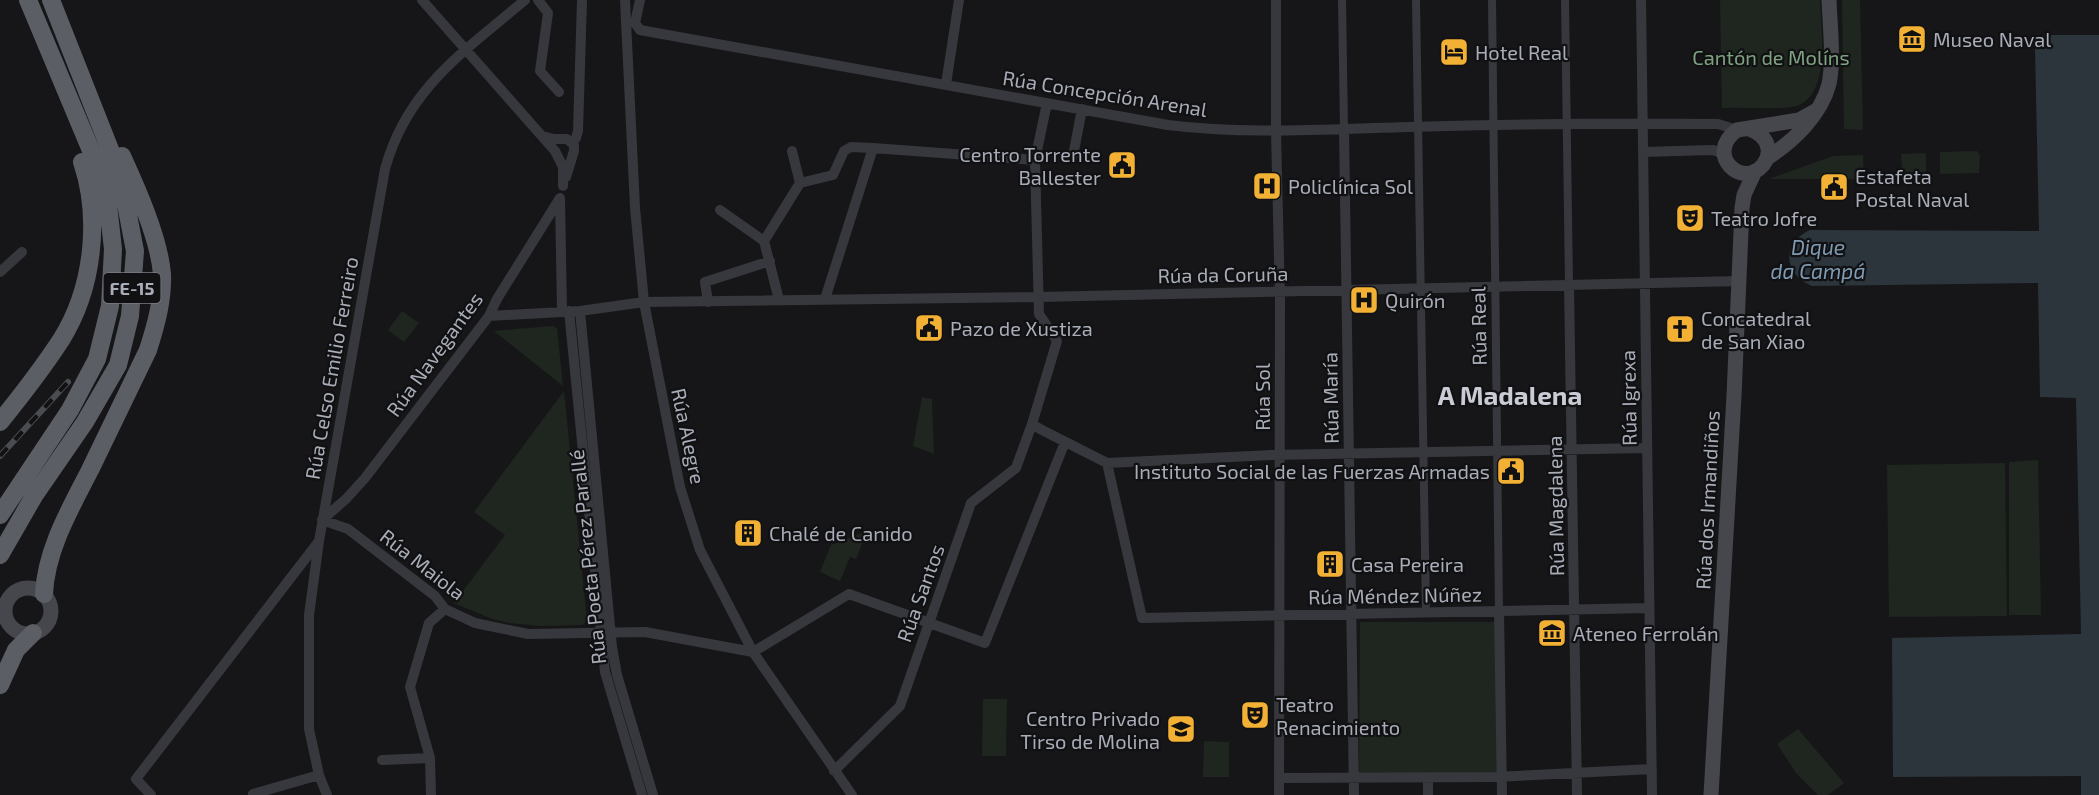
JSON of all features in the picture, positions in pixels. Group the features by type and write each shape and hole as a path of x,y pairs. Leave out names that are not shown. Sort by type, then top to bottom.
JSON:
{"highway":[{"name":"FE-15","path":"0,515 75,400 96,359 110,306 113,249 106,196 95,160 28,0"},
{"name":"FE-15","path":"0,555 34,496 85,422 117,365 130,316 135,251 125,199 111,152 51,0"},
{"path":"44,594 50,561 67,515 148,350 161,299 162,273 137,192 91,85 71,51"},
{"path":"0,422 62,339 80,301 90,261 92,225 90,184 61,94 58,74"},
{"path":"0,685 16,650 33,633"}],"main road":[{"path":"1767,158 1791,140 1817,111 1829,82 1829,0"},
{"path":"1743,129 1760,134 1767,145 1767,158 1764,164 1746,174 1732,169 1726,161 1724,154 1727,140 1743,129 1805,118 1817,111"},
{"name":"Rúa dos Irmandiños","path":"1732,169 1742,208"},
{"name":"Rúa dos Irmandiños","path":"1711,795 1740,281 1742,208 1744,195 1755,171"},
{"path":"23,588 38,590 44,594 50,606 49,620 45,626 33,633 19,632 9,623 3,601 23,588"}],"street":[{"path":"422,0 557,154 566,158 571,156 574,148 566,141 542,136"},
{"name":"Rúa Celso Emilio Ferreiro","path":"327,795 319,776 309,729 309,615 322,520 389,153 415,103 437,75 525,0"},
{"path":"538,0 548,13 540,70 559,92"},
{"path":"557,154 556,144 566,141 578,131 582,0"},
{"name":"Rúa Alegre","path":"626,0 634,208 644,302 680,487 700,550 753,652 852,795"},
{"path":"626,40 632,33 640,30 635,23 640,0"},
{"path":"946,84 959,0"},
{"name":"Rúa Sol","path":"1276,0 1276,131 1280,291 1279,795"},
{"name":"Rúa María","path":"1342,0 1353,795"},
{"path":"1416,0 1426,612"},
{"name":"Rúa Real","path":"1492,0 1502,795"},
{"name":"Rúa Magdalena","path":"1565,0 1577,795"},
{"name":"Rúa Igrexa","path":"1641,0 1652,795"},
{"name":"Rúa Concepción Arenal","path":"640,30 1201,129 1276,131 1567,123 1718,124 1743,129"},
{"path":"1039,297 1035,160 1047,103"},
{"path":"1073,156 1082,109"},
{"path":"764,241 800,183 833,175 842,154 851,147 1035,160"},
{"path":"825,299 873,148"},
{"path":"1643,152 1713,150 1724,154"},
{"path":"792,151 800,183"},
{"name":"Rúa Navegantes","path":"557,154 563,167 563,186"},
{"name":"Rúa Navegantes","path":"322,520 365,478 489,316 497,299 560,198 571,156"},
{"name":"Rúa Navegantes","path":"560,198 570,311"},
{"path":"720,210 764,241 779,300"},
{"path":"0,272 22,252"},
{"path":"708,302 705,282 770,261"},
{"name":"Rúa da Coruña","path":"489,316 622,307 644,302 1039,297 1740,281"},
{"name":"Rúa Santos","path":"834,771 900,706 971,503 1016,468 1032,424 1057,340 1038,314 1039,297"},
{"name":"Rúa Poeta Pérez Parallé","path":"570,311 606,633 605,672 642,795"},
{"path":"1032,424 1107,463 1280,455 1647,447"},
{"path":"753,652 849,594 985,643 1065,442"},
{"name":"Rúa Méndez Núñez","path":"1107,463 1142,618 1649,608"},
{"name":"Rúa Maiola","path":"322,520 348,529 435,596 445,609 475,623 528,634 645,632 753,652"},
{"path":"151,795 136,779 319,541"},
{"path":"431,795 430,758 411,687 429,623 445,609"},
{"name":"Rúa Poeta Pérez Parallé","path":"606,633 653,795"},
{"path":"382,760 430,758"},
{"path":"1279,778 1502,777 1652,770"},
{"path":"253,794 319,776"},
{"path":"1428,778 1428,795"}],"green space":[{"name":"Cantón de Molíns","path":"1720,0 1820,0 1822,45 1819,78 1813,92 1805,102 1784,108 1722,108"},
{"path":"1842,0 1860,0 1863,130 1844,129"},
{"path":"1977,151 1980,155 1979,173 1940,174 1940,152"},
{"path":"1926,153 1926,174 1902,174 1901,154"},
{"path":"1863,155 1864,179 1769,179 1833,156"},
{"path":"402,311 419,323 404,342 388,330"},
{"path":"552,326 557,328 563,386 494,331"},
{"path":"564,391 587,621 582,625 541,626 492,619 454,603 505,535 474,512"},
{"path":"922,397 932,399 934,454 913,446"},
{"path":"2038,460 2041,615 2009,615 2009,462"},
{"path":"2005,463 2007,616 1889,617 1887,465"},
{"path":"862,533 865,536 856,559 850,557 840,581 820,572 831,545"},
{"path":"1360,622 1497,622 1497,773 1359,773"},
{"path":"983,699 1007,699 1006,756 982,756"},
{"path":"1798,729 1844,783 1828,795 1818,795 1796,773 1777,744"},
{"path":"1204,741 1229,742 1229,777 1203,777"}],"water":[{"name":"Dique da Campá","path":"2043,35 2099,35 2099,795 2081,795 2081,776 1893,777 1892,638 2081,634 2076,398 2040,397 2038,283 1812,286 1795,274 1789,258 1794,243 1810,230 2039,231 2035,49"}],"railway":[{"path":"0,456 68,382"}],"place":[{"name":"Museo Naval","path":"1912,39"},
{"name":"Hotel Real","path":"1454,52"},
{"name":"Centro Torrente Ballester","path":"1122,165"},
{"name":"Policlínica Sol","path":"1267,186"},
{"name":"Estafeta Postal Naval","path":"1834,187"},
{"name":"Teatro Jofre","path":"1690,218"},
{"name":"Quirón","path":"1364,300"},
{"name":"Pazo de Xustiza","path":"929,328"},
{"name":"Concatedral de San Xiao","path":"1680,329"},
{"name":"Instituto Social de las Fuerzas Armadas","path":"1511,471"},
{"name":"Chalé de Canido","path":"748,533"},
{"name":"Casa Pereira","path":"1330,564"},
{"name":"Ateneo Ferrolán","path":"1552,633"},
{"name":"Teatro Renacimiento","path":"1255,715"},
{"name":"Centro Privado Tirso de Molina","path":"1181,729"}],"district":[{"name":"A Madalena","path":"1510,394"}]}
